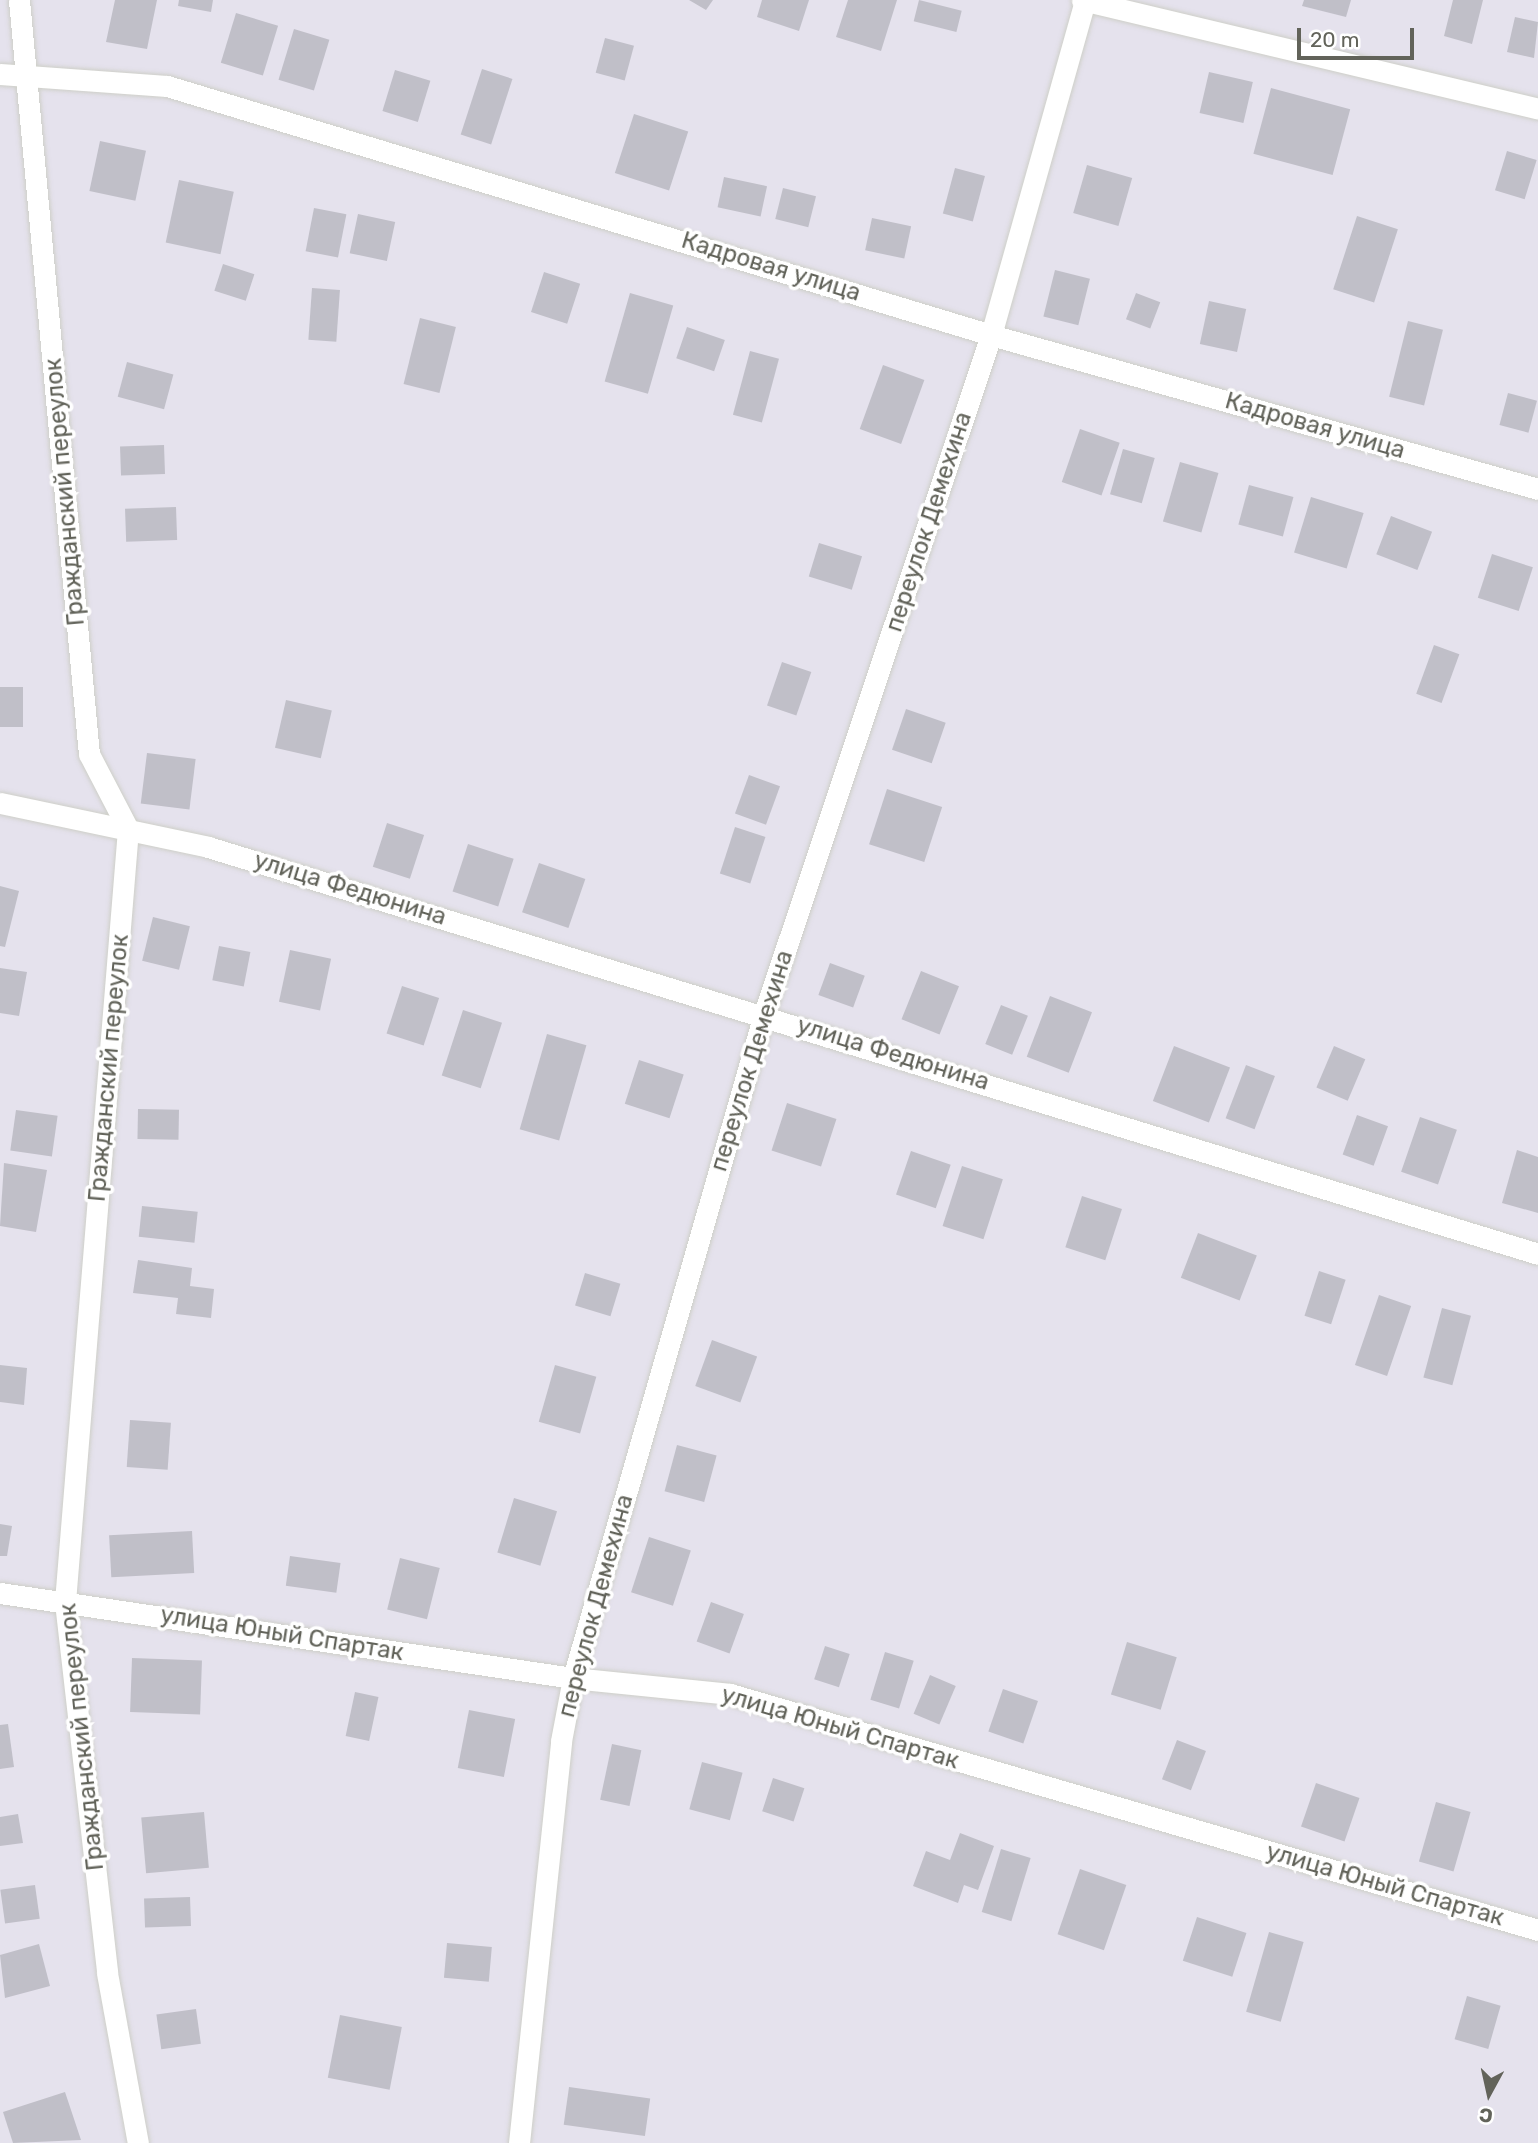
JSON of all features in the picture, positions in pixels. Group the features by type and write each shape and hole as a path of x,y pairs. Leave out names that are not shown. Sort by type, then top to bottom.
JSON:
{"street":[{"name":"Гражданский переулок","path":"19,0 28,74 89,754 128,829 65,1602 107,1973 138,2143"},
{"path":"1083,1 1538,109"},
{"name":"переулок Демехина","path":"519,2143 561,1741 573,1678 764,1014 991,335 1083,1"},
{"name":"Кадровая улица","path":"0,74 167,86 991,335 1538,489"},
{"name":"улица Федюнина","path":"0,803 208,847 764,1014 1538,1254"},
{"name":"улица Юный Спартак","path":"0,1593 573,1678 730,1694 1538,1930"}],"building":[{"path":"115,0 157,0 147,49 106,42"},
{"path":"179,0 213,0 211,12 178,6"},
{"path":"689,0 713,0 706,10"},
{"path":"762,0 809,0 799,31 757,17"},
{"path":"848,0 897,0 881,51 836,37"},
{"path":"919,0 962,11 956,32 914,21"},
{"path":"1304,0 1351,0 1346,17 1302,6"},
{"path":"1453,0 1483,0 1472,44 1444,36"},
{"path":"236,13 278,26 263,76 221,63"},
{"path":"1515,17 1538,22 1534,58 1507,52"},
{"path":"294,29 329,40 314,91 279,80"},
{"path":"605,38 634,46 625,81 596,73"},
{"path":"482,69 512,79 491,145 461,135"},
{"path":"395,70 430,81 418,122 382,111"},
{"path":"1209,72 1253,82 1243,123 1200,113"},
{"path":"1271,88 1350,109 1333,175 1253,154"},
{"path":"634,114 688,132 669,191 615,173"},
{"path":"100,141 146,151 135,201 89,191"},
{"path":"1507,151 1537,160 1525,199 1495,190"},
{"path":"1087,165 1132,178 1118,226 1073,213"},
{"path":"955,168 985,176 973,221 943,213"},
{"path":"724,177 767,186 761,216 718,207"},
{"path":"179,180 234,192 220,254 166,243"},
{"path":"783,188 816,196 808,227 775,219"},
{"path":"314,208 346,214 338,257 306,251"},
{"path":"358,214 395,222 387,261 350,253"},
{"path":"1357,216 1398,229 1374,303 1333,289"},
{"path":"872,218 911,226 904,259 865,250"},
{"path":"223,264 254,274 246,301 214,291"},
{"path":"1055,270 1090,279 1078,325 1043,317"},
{"path":"544,272 580,284 567,324 531,312"},
{"path":"312,288 340,290 336,342 308,340"},
{"path":"630,293 673,305 648,394 605,381"},
{"path":"1136,293 1160,302 1150,328 1126,319"},
{"path":"1209,301 1246,309 1237,352 1200,344"},
{"path":"420,318 456,327 439,393 404,384"},
{"path":"1408,321 1443,330 1424,405 1389,397"},
{"path":"687,327 725,340 714,371 676,358"},
{"path":"750,351 779,359 762,423 733,415"},
{"path":"127,362 173,374 164,409 118,397"},
{"path":"883,365 924,380 901,444 860,429"},
{"path":"1508,393 1537,401 1528,433 1499,425"},
{"path":"1080,429 1120,443 1101,496 1062,482"},
{"path":"164,445 165,474 121,476 120,447"},
{"path":"1123,449 1155,458 1142,503 1110,494"},
{"path":"1180,462 1218,473 1201,533 1163,522"},
{"path":"1249,485 1293,497 1283,537 1238,525"},
{"path":"1311,497 1364,513 1347,569 1294,552"},
{"path":"176,507 177,540 126,542 125,509"},
{"path":"1391,516 1432,532 1417,570 1376,554"},
{"path":"819,543 862,556 852,590 809,576"},
{"path":"1492,554 1533,567 1519,611 1478,598"},
{"path":"1434,645 1459,654 1442,703 1416,694"},
{"path":"782,662 811,672 796,716 767,705"},
{"path":"0,687 23,687 23,727 0,727"},
{"path":"286,700 332,711 321,758 275,748"},
{"path":"906,709 946,723 932,763 892,750"},
{"path":"147,753 196,759 189,810 141,804"},
{"path":"749,775 780,786 766,825 735,814"},
{"path":"887,789 942,807 924,862 869,844"},
{"path":"387,823 424,835 410,879 373,867"},
{"path":"735,827 765,837 750,883 720,874"},
{"path":"468,844 514,859 498,906 453,892"},
{"path":"539,863 585,879 568,928 522,912"},
{"path":"0,886 19,891 5,947 0,946"},
{"path":"153,917 190,926 179,970 142,961"},
{"path":"219,946 250,952 244,986 212,980"},
{"path":"290,950 331,959 320,1011 279,1002"},
{"path":"830,963 865,976 853,1008 818,995"},
{"path":"0,968 27,972 19,1016 0,1013"},
{"path":"921,971 959,986 940,1035 902,1019"},
{"path":"402,986 439,998 424,1046 387,1034"},
{"path":"1050,996 1092,1012 1069,1073 1027,1057"},
{"path":"1001,1005 1028,1016 1012,1055 985,1044"},
{"path":"463,1010 502,1023 481,1088 442,1076"},
{"path":"547,1034 586,1045 559,1140 520,1129"},
{"path":"1174,1046 1230,1068 1209,1123 1153,1101"},
{"path":"1334,1046 1365,1059 1348,1101 1316,1087"},
{"path":"639,1060 684,1075 669,1118 625,1104"},
{"path":"1246,1065 1275,1076 1255,1129 1226,1118"},
{"path":"787,1103 836,1119 821,1167 772,1151"},
{"path":"138,1109 179,1110 178,1140 137,1139"},
{"path":"16,1110 58,1116 52,1156 10,1151"},
{"path":"1357,1115 1388,1126 1374,1166 1343,1154"},
{"path":"1420,1117 1457,1130 1438,1185 1401,1172"},
{"path":"1517,1150 1538,1157 1538,1213 1502,1203"},
{"path":"911,1151 951,1165 936,1208 896,1194"},
{"path":"4,1163 47,1170 36,1232 0,1226"},
{"path":"962,1166 1003,1179 983,1239 943,1226"},
{"path":"1082,1196 1122,1209 1105,1260 1065,1247"},
{"path":"142,1206 198,1212 194,1243 139,1237"},
{"path":"1198,1233 1257,1256 1240,1300 1181,1278"},
{"path":"138,1260 192,1268 190,1286 214,1289 211,1318 176,1314 178,1298 133,1293"},
{"path":"1319,1271 1346,1280 1331,1324 1304,1316"},
{"path":"585,1273 620,1284 610,1316 575,1306"},
{"path":"1379,1295 1411,1306 1387,1376 1355,1365"},
{"path":"1442,1308 1471,1316 1452,1385 1423,1378"},
{"path":"712,1340 757,1356 740,1402 695,1386"},
{"path":"0,1365 27,1368 24,1405 0,1402"},
{"path":"555,1365 596,1377 580,1434 539,1422"},
{"path":"130,1420 171,1423 168,1470 127,1467"},
{"path":"677,1445 717,1456 704,1502 665,1491"},
{"path":"514,1498 557,1511 540,1566 497,1553"},
{"path":"0,1524 12,1526 7,1556 0,1556"},
{"path":"192,1531 194,1573 111,1577 109,1535"},
{"path":"649,1537 691,1551 673,1606 631,1592"},
{"path":"290,1556 341,1563 336,1593 286,1586"},
{"path":"400,1558 440,1568 427,1619 387,1609"},
{"path":"711,1602 744,1614 730,1653 697,1641"},
{"path":"1127,1642 1177,1657 1161,1710 1111,1695"},
{"path":"825,1646 850,1654 839,1687 814,1679"},
{"path":"885,1652 914,1661 899,1709 870,1700"},
{"path":"132,1658 202,1660 200,1714 130,1712"},
{"path":"930,1675 956,1686 939,1725 914,1714"},
{"path":"1003,1689 1038,1701 1023,1744 988,1732"},
{"path":"355,1692 378,1697 369,1741 346,1736"},
{"path":"469,1710 515,1719 504,1777 458,1768"},
{"path":"8,1724 14,1767 0,1769 0,1725"},
{"path":"1177,1740 1206,1751 1191,1790 1162,1779"},
{"path":"612,1744 641,1750 629,1806 600,1800"},
{"path":"702,1762 743,1773 730,1820 689,1809"},
{"path":"773,1778 804,1788 794,1821 762,1811"},
{"path":"1316,1783 1359,1798 1345,1841 1301,1826"},
{"path":"1436,1802 1471,1812 1454,1872 1419,1862"},
{"path":"204,1812 209,1868 146,1873 141,1817"},
{"path":"18,1814 23,1843 0,1846 0,1817"},
{"path":"960,1833 994,1846 978,1890 964,1885 958,1903 913,1886 926,1851 950,1860"},
{"path":"1001,1849 1031,1858 1011,1921 982,1912"},
{"path":"1080,1869 1126,1885 1104,1950 1058,1934"},
{"path":"35,1885 40,1919 5,1924 0,1890"},
{"path":"190,1897 191,1926 145,1928 144,1899"},
{"path":"1197,1917 1246,1933 1232,1977 1183,1961"},
{"path":"1269,1932 1304,1942 1281,2022 1246,2012"},
{"path":"447,1943 492,1947 489,1982 444,1978"},
{"path":"39,1944 50,1986 5,1998 0,1955"},
{"path":"1467,1996 1501,2006 1488,2049 1455,2039"},
{"path":"196,2009 201,2044 161,2049 156,2015"},
{"path":"340,2015 402,2027 390,2090 328,2078"},
{"path":"569,2087 650,2098 645,2136 564,2125"},
{"path":"65,2092 81,2140 13,2143 3,2112"}]}
